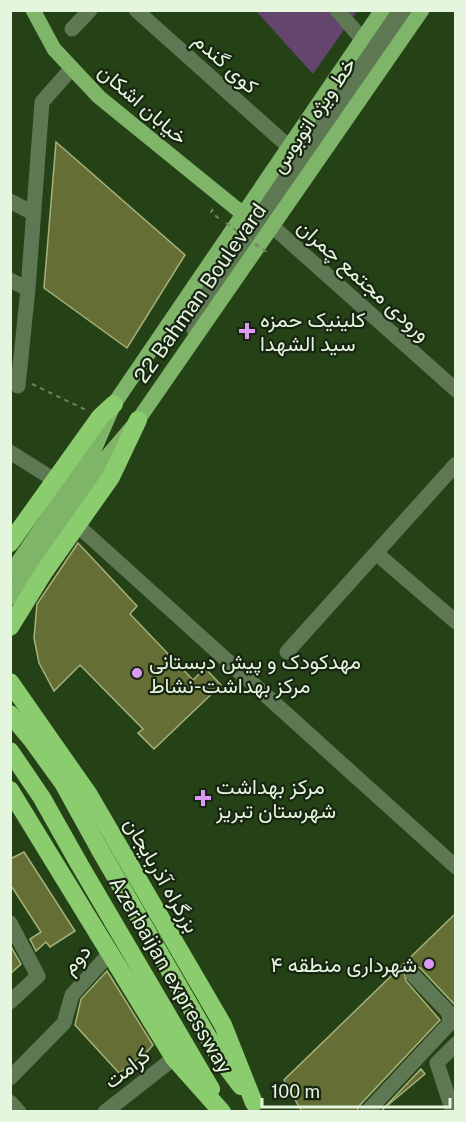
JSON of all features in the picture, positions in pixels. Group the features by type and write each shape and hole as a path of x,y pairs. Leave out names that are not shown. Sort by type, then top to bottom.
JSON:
{"highway":[{"path":"10,543 100,417 114,404"},
{"path":"10,627 44,572 111,477 138,420"},
{"name":"بزرگراه آذربایجان","path":"10,682 70,767 108,827 223,1024 256,1107"},
{"name":"Azerbaijan expressway","path":"10,714 63,783 99,850 220,1058 256,1107"},
{"name":"Azerbaijan expressway","path":"10,751 42,798 223,1112"},
{"path":"12,798 52,858 174,1059 223,1112"},
{"path":"52,858 57,839 72,826 91,822 108,827"}],"main road":[{"name":"خیابان اشکان","path":"33,10 54,49 99,97 243,214"},
{"name":"22 Bahman Boulevard","path":"10,574 94,450 114,404 382,10"},
{"name":"22 Bahman Boulevard","path":"10,598 105,459 138,420 422,10"}],"street":[{"path":"72,29 90,10"},
{"name":"کوی گندم","path":"136,10 289,147"},
{"path":"338,10 362,39"},
{"name":"خط ویژه اتوبوس","path":"153,348 210,284 395,10"},
{"name":"خط ویژه اتوبوس","path":"176,364 217,288 279,202 409,10"},
{"path":"18,382 28,289 42,102 72,68"},
{"path":"10,201 33,213"},
{"name":"ورودی مجتمع چمران","path":"272,225 456,390"},
{"path":"10,280 28,289"},
{"path":"10,452 56,481"},
{"path":"286,652 456,464"},
{"path":"77,525 456,867"},
{"path":"376,553 456,622"},
{"path":"10,923 38,976 10,1002"},
{"name":"دوم","path":"10,1078 64,1023 72,995 110,953"},
{"path":"367,1112 450,1023 449,1013 413,975"},
{"path":"453,1112 437,1063 456,1044"},
{"name":"کرامت","path":"105,1112 174,1059"},
{"path":"10,1102 19,1112"}],"path":[{"path":"211,212 268,253"},
{"path":"18,382 100,417"}],"shaded area":[{"path":"256,11 357,11 313,74"}],"building":[{"path":"56,142 185,255 127,348 44,288"},
{"path":"78,543 137,606 130,614 193,680 205,668 221,685 154,749 138,733 143,729 80,665 54,691 39,663 34,638 37,604"},
{"path":"24,852 75,931 50,947 46,942 36,951 30,939 41,932 10,884 10,859"},
{"name":"شهرداری منطقه ۴","path":"456,913 456,1006 420,968 411,965 404,973 406,981 440,1020 360,1105 357,1112 302,1112 284,1080"},
{"path":"10,945 21,964 10,974"},
{"path":"107,971 153,1045 119,1073 75,1025 81,999"},
{"path":"421,1069 425,1074 382,1110"}],"place":[{"name":"کلینیک حمزه سید الشهدا","path":"247,331"},
{"name":"مهدکودک و پیش دبستانی مرکز بهداشت-نشاط","path":"137,673"},
{"name":"مرکز بهداشت شهرستان تبریز","path":"203,798"},
{"name":"شهرداری منطقه ۴","path":"429,964"}]}
